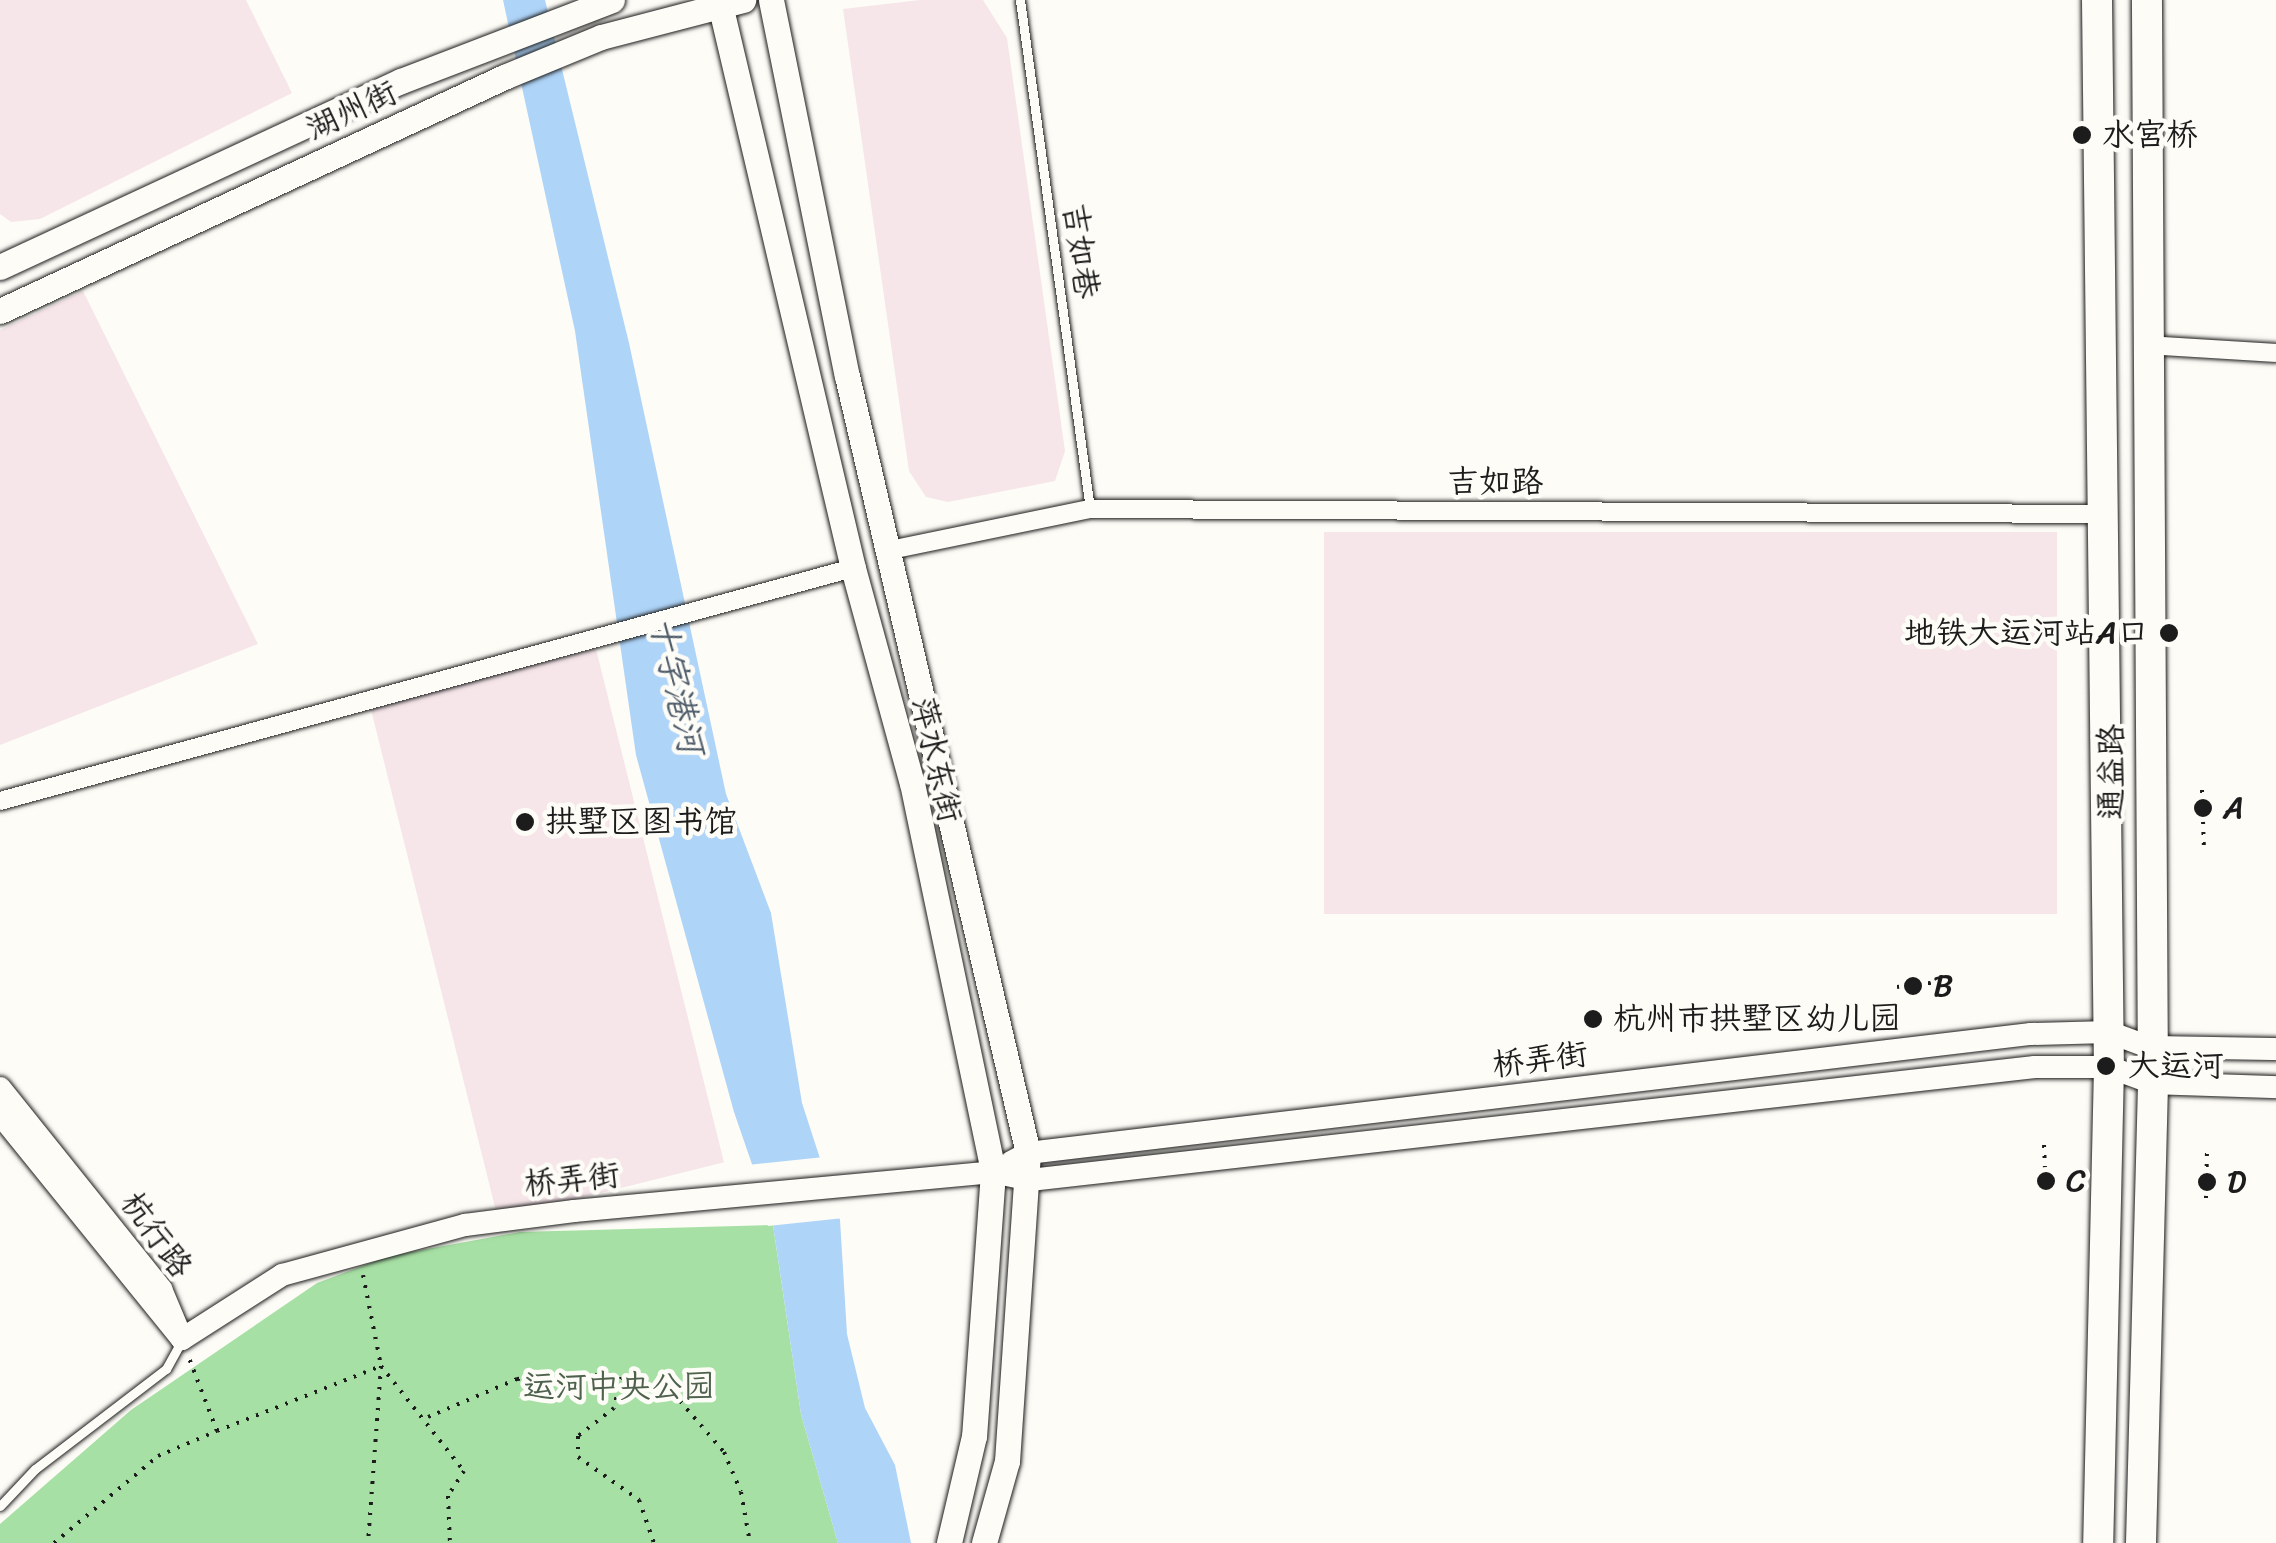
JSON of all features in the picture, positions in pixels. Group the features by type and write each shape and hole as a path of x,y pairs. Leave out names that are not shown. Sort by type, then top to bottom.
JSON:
{"main road":[{"name":"萍水东街","path":"771,0 890,550 1028,1153 1030,1180 1007,1460 988,1532"},
{"name":"通益路","path":"2096,0 2109,1067 2098,1543"},
{"name":"通益路","path":"2141,1543 2153,1083 2149,1047 2146,0"},
{"name":"萍水东街","path":"728,2 853,568 912,783 993,1172 974,1436 949,1543"},
{"name":"湖州街","path":"0,311 504,77 601,37 728,2"},
{"name":"湖州街","path":"3,258 495,44 600,4"}],"street":[{"path":"2147,344 2276,352"},
{"name":"吉如路","path":"890,550 1090,510 2104,514"},
{"path":"0,801 766,596 853,568"},
{"name":"桥弄街","path":"993,1172 1028,1153 2031,1034 2108,1032 2149,1047 2276,1050"},
{"name":"桥弄街","path":"182,1340 282,1275 358,1251 465,1225 881,1180 993,1172 1030,1180 2035,1067 2109,1067 2153,1083 2276,1087"},
{"name":"杭行路","path":"0,1088 161,1289 182,1340"},
{"name":"杭行路","path":"0,1114 182,1340"}],"lane":[{"name":"吉如巷","path":"1020,0 1090,510"},
{"path":"0,1506 34,1470 166,1369 182,1340"}],"path":[{"path":"2202,790 2204,851"},
{"path":"1897,987 1955,980"},
{"path":"2044,1145 2046,1192"},
{"path":"2206,1198 2207,1151"},
{"path":"358,1251 382,1366 368,1543"},
{"path":"182,1340 216,1431"},
{"path":"382,1366 428,1417 464,1471 448,1496 450,1543"},
{"path":"54,1543 158,1456 382,1366"},
{"path":"428,1417 518,1379 621,1376 680,1401 702,1422 741,1492 750,1543"},
{"path":"621,1376 614,1408 578,1436 578,1457 639,1500 654,1543"}],"shaded area":[{"path":"0,0 246,0 292,93 40,219 11,222 0,214"},
{"path":"920,0 983,0 1007,38 1065,451 1055,481 948,502 926,497 909,471 843,9"},
{"path":"83,291 258,644 0,745 0,330"},
{"path":"1324,532 2057,532 2057,914 1324,914"},
{"path":"596,649 724,1162 498,1219 370,705"}],"green space":[{"name":"运河中央公园","path":"773,1225 801,1414 838,1543 0,1543 0,1524 131,1410 317,1283 389,1256 520,1232"}],"water":[{"name":"十字港河","path":"503,0 545,0 629,343 726,794 771,913 802,1103 840,1220 847,1334 865,1408 895,1465 911,1543 838,1543 801,1414 773,1225 734,1112 636,755 575,331"}],"pier":[{"path":"824,1157 844,1218 768,1226 747,1165"}],"place":[{"name":"水宫桥","path":"2082,135"},
{"name":"地铁大运河站A口","path":"2169,633"},
{"name":"A","path":"2203,808"},
{"name":"拱墅区图书馆","path":"525,822"},
{"name":"B","path":"1913,986"},
{"name":"杭州市拱墅区幼儿园","path":"1593,1019"},
{"name":"大运河","path":"2106,1066"},
{"name":"C","path":"2046,1181"},
{"name":"D","path":"2207,1182"}]}
